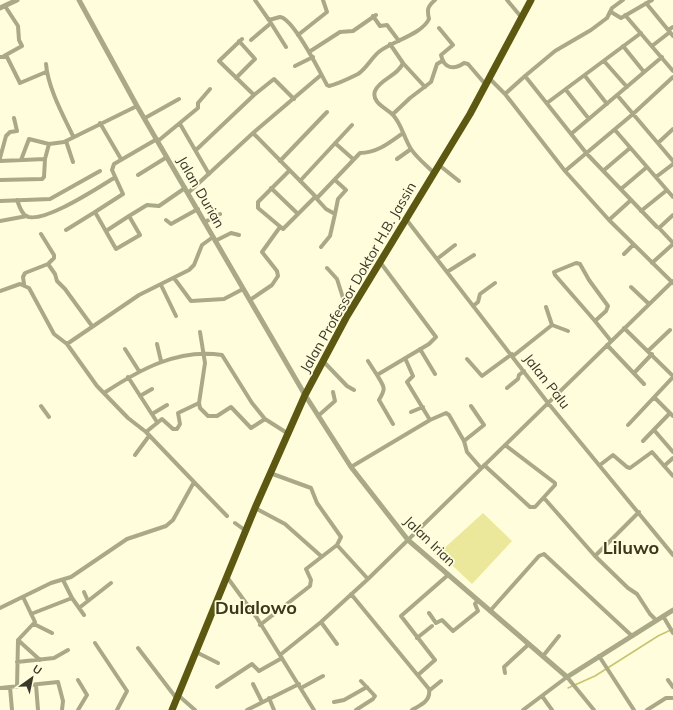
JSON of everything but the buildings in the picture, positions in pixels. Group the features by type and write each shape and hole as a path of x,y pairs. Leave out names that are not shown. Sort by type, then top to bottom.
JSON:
{"highway":[{"name":"Jalan Professor Doktor H.B. Jassin","path":"172,710 255,508 305,395 351,309 440,165 488,82 531,0"}],"street":[{"path":"17,0 2,7 18,26 19,40 22,46 2,56 8,60 19,82 46,72"},
{"name":"Jalan Durian","path":"80,0 137,106 305,395"},
{"path":"254,0 286,47"},
{"path":"298,35 327,12 323,0"},
{"path":"251,40 270,22 278,17 285,18 298,35 329,86 352,77 367,67 375,55 390,44 399,41 427,24 429,19 427,10 435,0"},
{"path":"507,0 522,18"},
{"path":"505,94 558,49 591,30 611,12 612,8 624,0"},
{"path":"611,12 621,18 652,0"},
{"path":"646,3 670,33"},
{"path":"625,15 673,71"},
{"path":"309,52 340,32 353,31 374,16 380,26 387,25 399,41"},
{"path":"652,46 670,33 673,27"},
{"path":"439,28 453,45 441,56 442,61"},
{"path":"547,103 641,33"},
{"path":"236,78 256,59 240,40 219,61 236,78 254,95"},
{"path":"390,44 402,62 425,87"},
{"path":"623,46 644,72"},
{"path":"295,66 312,57"},
{"path":"571,134 662,57"},
{"path":"217,687 252,664 259,671 281,657 321,622 408,540 482,466 673,282 633,245 609,220 566,171 505,94 488,82 468,64 464,63 457,68 452,68 442,61"},
{"path":"393,114 410,98 431,82 437,64 442,61"},
{"path":"604,61 627,87"},
{"path":"402,62 402,66 378,86 375,92 375,97 380,104 393,114 411,149 434,173"},
{"path":"46,64 46,72 60,109 74,136"},
{"path":"106,231 147,205 159,206 209,174 253,133 321,75"},
{"path":"525,76 587,154 673,243 652,263"},
{"path":"585,76 606,104"},
{"path":"566,171 634,114 673,77"},
{"path":"196,150 254,95 274,79 294,98"},
{"path":"66,230 123,194 114,178 113,167 121,159 158,140 180,124 198,108 198,103 210,89"},
{"path":"566,90 589,119"},
{"path":"617,95 673,162 656,177"},
{"path":"145,118 179,99"},
{"path":"21,160 29,139 49,144 66,141 137,106"},
{"path":"280,161 327,112"},
{"path":"0,158 6,136 10,132 17,131 14,118"},
{"path":"100,123 121,159"},
{"path":"180,124 209,174"},
{"path":"300,181 352,125"},
{"path":"658,143 673,129"},
{"path":"614,130 673,197"},
{"path":"253,133 326,209 335,214"},
{"path":"289,170 258,202 257,206 280,227 285,228 316,197 319,197 361,152 367,154 373,152 403,133"},
{"path":"66,141 73,162"},
{"path":"335,143 353,159"},
{"path":"0,180 42,179 44,177 45,159 49,144"},
{"path":"603,171 630,148"},
{"path":"397,159 411,149"},
{"path":"138,175 167,157"},
{"path":"0,161 45,159"},
{"path":"440,165 459,181"},
{"path":"621,189 647,167"},
{"path":"0,200 52,198 100,171"},
{"path":"0,221 27,216 36,217 45,215 114,178"},
{"path":"321,247 330,236 338,199 346,190 335,180"},
{"path":"271,188 298,214"},
{"path":"641,211 667,190"},
{"path":"17,200 20,210 27,216"},
{"path":"609,220 631,200"},
{"path":"166,220 171,224 198,209"},
{"path":"95,212 117,250 139,237 140,233 129,216"},
{"path":"205,222 220,214"},
{"path":"658,228 673,215"},
{"name":"Jalan Palu","path":"406,219 548,403 673,555"},
{"path":"250,300 272,285 278,276 277,271 262,252 280,227"},
{"path":"67,344 140,295 189,270 194,265 202,245 231,233 239,235"},
{"path":"41,234 54,255 54,258 48,264 25,273 23,277 24,284 32,292 54,334 67,344 96,386 128,418 146,432 227,516"},
{"path":"437,260 455,245"},
{"path":"624,254 633,245"},
{"path":"447,272 474,256"},
{"path":"377,375 420,349 436,337 380,262"},
{"path":"595,321 606,311 608,306 589,280 580,264 576,263 554,272 556,278 611,341"},
{"path":"48,264 55,274 57,281 65,289 92,326"},
{"path":"327,268 337,279 344,302 351,309"},
{"path":"174,278 191,302 224,299 243,289"},
{"path":"473,306 478,302 480,294 495,283"},
{"path":"0,291 24,284"},
{"path":"160,285 176,316"},
{"path":"632,287 649,304"},
{"path":"546,307 552,325"},
{"path":"467,359 482,376 552,325"},
{"path":"552,325 568,331"},
{"path":"624,328 673,377 655,398 628,425"},
{"path":"634,373 670,330"},
{"path":"200,332 205,368 199,403 200,408 208,416 217,416 231,407 252,428 265,419"},
{"path":"157,344 161,361"},
{"path":"607,345 644,384"},
{"path":"125,349 139,371"},
{"path":"420,349 436,374"},
{"path":"104,393 128,377 161,361 188,355 219,354 224,357 240,384 265,419 287,433"},
{"path":"404,358 413,376 407,382 430,420"},
{"path":"323,361 347,386 354,390"},
{"path":"368,362 377,375 384,390 384,394 378,400 393,424"},
{"path":"508,388 519,378 519,374 524,371"},
{"path":"128,377 157,422"},
{"path":"140,396 152,389"},
{"path":"318,416 335,401 333,392"},
{"name":"Jalan Irian","path":"305,395 351,467 408,540 569,679"},
{"path":"644,441 671,414 655,398"},
{"path":"146,432 157,422 165,419 173,429 176,430 180,424 178,413 199,403"},
{"path":"152,414 168,405"},
{"path":"40,406 49,417"},
{"path":"464,441 484,424 471,406"},
{"path":"411,412 423,407"},
{"path":"351,467 430,420 445,413 448,414 464,441 467,452 531,508 535,507 555,485 555,483 505,445"},
{"path":"654,430 673,452"},
{"path":"135,455 150,436"},
{"path":"600,465 612,455 630,468 651,452 673,476"},
{"path":"664,466 673,458"},
{"path":"260,625 310,586 311,580 306,570 337,544 341,537 317,504 311,487 270,473"},
{"path":"0,608 51,583 71,577 128,539 170,523 194,482"},
{"path":"544,498 595,556 628,588 637,594 650,614 656,620"},
{"path":"255,508 285,524 321,556"},
{"path":"595,556 639,512"},
{"path":"235,523 246,531"},
{"path":"337,544 368,578"},
{"path":"490,611 542,554 566,573 616,619 631,635"},
{"path":"418,675 435,660 401,616 448,575"},
{"path":"227,576 300,686 314,710"},
{"path":"63,580 72,598 84,615"},
{"path":"79,608 111,583"},
{"path":"84,592 88,601"},
{"path":"351,594 430,690"},
{"path":"23,597 35,621 34,624"},
{"path":"31,614 72,598"},
{"path":"429,614 436,623 442,620 453,631 478,611 474,604 478,600"},
{"path":"523,710 544,697 599,656 673,610"},
{"path":"663,616 672,631"},
{"path":"321,622 338,644"},
{"path":"34,624 52,633"},
{"path":"17,686 18,640 23,633 34,624"},
{"path":"417,638 432,626"},
{"path":"543,656 559,636"},
{"path":"18,640 40,660"},
{"path":"95,643 127,690 117,710"},
{"path":"505,673 504,667 529,644"},
{"path":"138,648 178,697 195,710"},
{"path":"17,662 54,658 68,650"},
{"path":"196,652 218,663"},
{"path":"599,656 634,710"},
{"path":"247,710 269,698 323,676"},
{"path":"569,679 594,710"},
{"path":"78,680 87,693 78,710"},
{"path":"668,680 673,687"},
{"path":"356,710 375,697 374,693 361,681"},
{"path":"412,710 427,700 430,690 441,681"},
{"path":"0,688 58,683 63,701 62,710"},
{"path":"36,684 38,710"},
{"path":"253,684 262,702"},
{"path":"10,687 12,710"},
{"path":"334,702 344,700 367,687"},
{"path":"544,697 552,710"},
{"path":"269,698 274,710"},
{"path":"647,710 666,698 673,698"}],"shaded area":[{"path":"483,513 512,541 472,584 439,553"}],"waterway":[{"path":"568,688 595,676 658,636 673,629"}],"district":[{"name":"Liluwo","path":"631,548"},
{"name":"Dulalowo","path":"256,608"}]}
